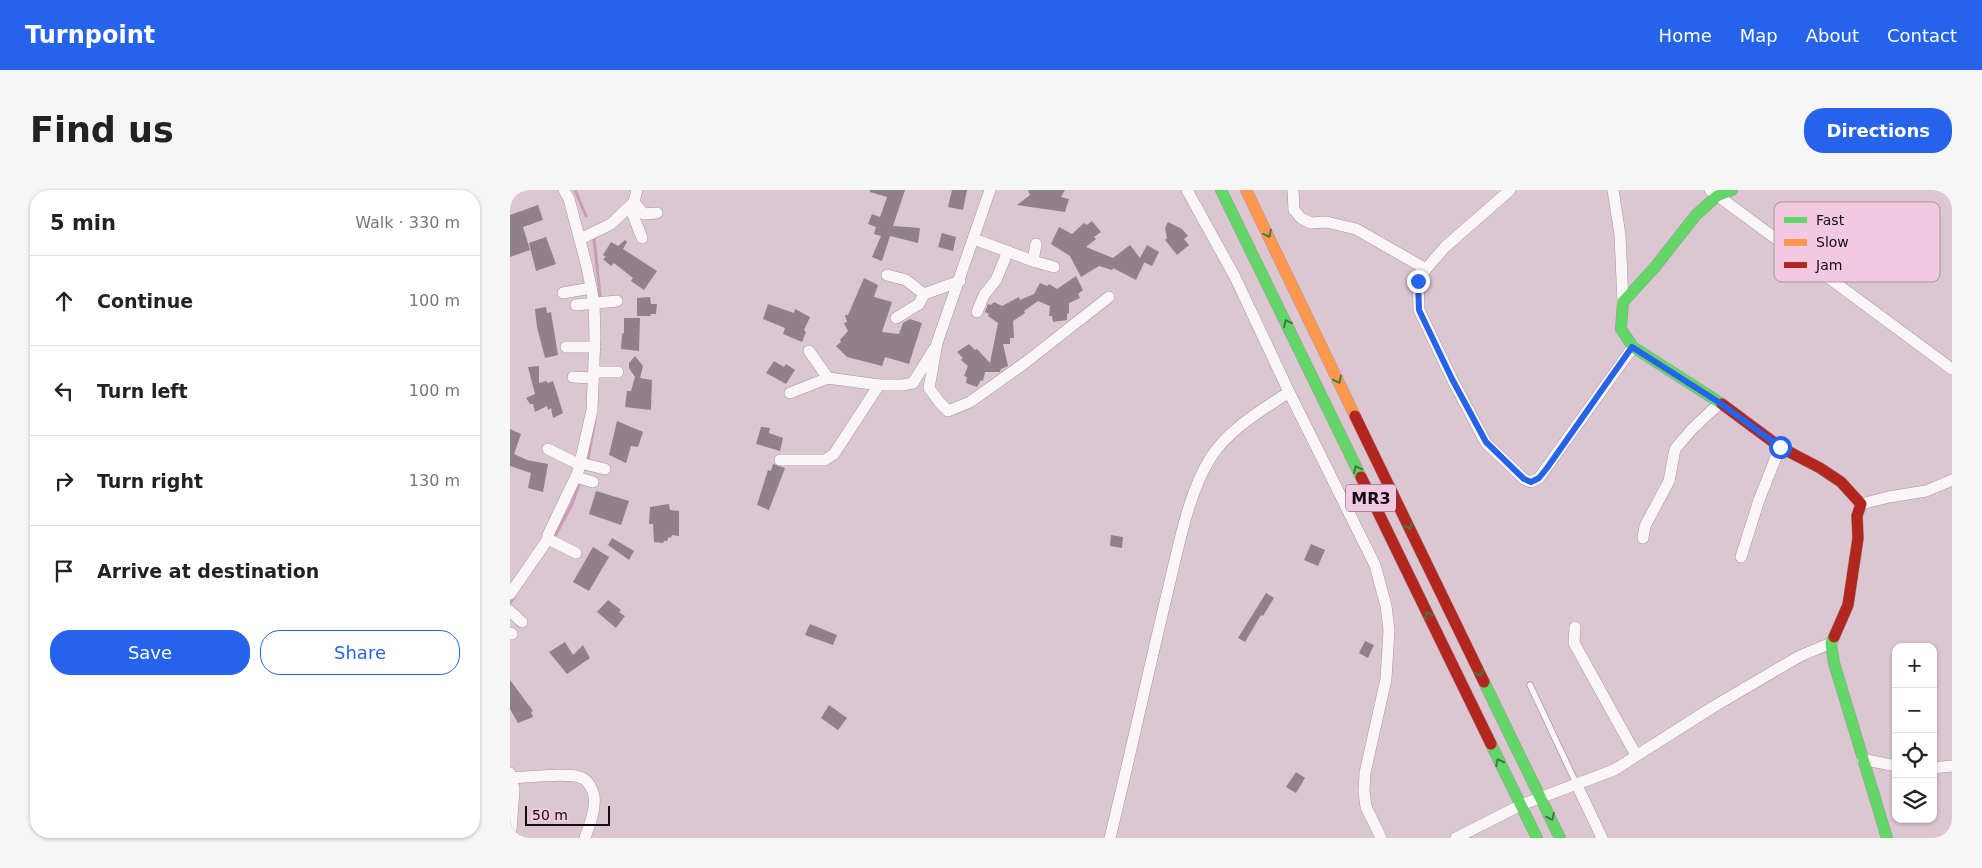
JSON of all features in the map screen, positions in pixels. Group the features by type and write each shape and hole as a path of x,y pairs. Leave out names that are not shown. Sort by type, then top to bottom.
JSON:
{"main road":[{"name":"MR3","path":"1222,190 1493,752 1537,838"},
{"name":"MR3","path":"1246,190 1506,727 1542,797 1560,838"},
{"path":"1732,190 1713,193 1656,267 1624,302 1621,330 1632,347 1720,403 1780,447 1820,468 1841,482 1860,504 1857,516 1858,538 1848,605 1831,643 1834,663 1887,838"}],"street":[{"path":"510,594 548,539 548,535 576,477 592,410 595,347 594,303 580,239 569,199 564,190"},
{"path":"580,239 611,224 632,204 637,190"},
{"path":"989,190 960,281 937,343 929,388 948,411 970,402 1026,362 1109,297"},
{"path":"1187,190 1234,277 1374,565 1386,606 1389,630 1386,679 1365,773 1364,791 1366,807 1381,838"},
{"path":"1293,190 1294,210 1301,218 1311,223 1326,222 1356,229 1426,269"},
{"path":"1510,190 1445,247 1418,281 1419,310 1452,379 1486,442 1524,479 1531,482 1539,478 1632,347"},
{"path":"1613,190 1620,235 1624,302"},
{"path":"1713,193 1774,238"},
{"path":"632,204 644,214 657,213"},
{"path":"632,204 642,238"},
{"path":"974,239 1054,267"},
{"path":"1033,261 1036,244"},
{"path":"977,312 984,295 996,280 1008,251"},
{"path":"887,275 906,280 924,294"},
{"path":"896,318 919,304 924,294 960,281"},
{"path":"1835,282 1952,368"},
{"path":"563,294 591,288"},
{"path":"576,305 617,302"},
{"path":"790,393 828,378 879,385 903,386 913,383 937,343"},
{"path":"566,347 595,347"},
{"path":"809,351 828,378"},
{"path":"573,377 618,372"},
{"path":"780,460 825,460 834,454 879,385"},
{"path":"1110,838 1144,690 1194,493 1210,458 1223,440 1289,392"},
{"path":"1643,538 1645,526 1669,481 1675,449 1692,429 1720,403"},
{"path":"1741,557 1759,500 1780,447"},
{"path":"548,449 580,464 604,470"},
{"path":"576,477 593,482"},
{"path":"1860,504 1926,491 1952,480"},
{"path":"548,539 576,553"},
{"path":"510,611 522,622"},
{"path":"1574,627 1574,643 1636,755"},
{"path":"1456,838 1521,805 1614,770 1713,707 1800,656 1831,643"},
{"path":"1862,759 1892,765"},
{"path":"1937,768 1952,766"},
{"path":"511,830 514,789 511,775 564,776 582,778 589,783 594,797 592,817 585,838"},
{"path":"1576,783 1602,838"}],"lane":[{"path":"1530,685 1576,783"}],"building":[{"path":"870,190 905,190 893,226 920,228 918,243 890,236 882,261 872,257 881,236 874,234 876,227 868,224 872,214 880,217 887,197 870,192"},
{"path":"952,190 967,190 963,210 948,207"},
{"path":"1028,190 1065,190 1061,197 1069,199 1065,212 1017,205 1030,195"},
{"path":"538,205 543,220 523,227 530,250 510,257 510,215"},
{"path":"1092,221 1101,232 1086,247 1113,258 1130,245 1140,258 1147,245 1159,252 1152,266 1143,262 1136,280 1113,268 1112,270 1099,266 1081,277 1070,256 1051,244 1059,227 1072,234 1084,223 1087,225"},
{"path":"1168,222 1182,229 1188,236 1184,239 1189,245 1177,255 1165,240 1167,238 1165,228"},
{"path":"942,233 956,237 953,251 938,247"},
{"path":"546,237 556,264 536,271 529,243"},
{"path":"625,240 627,242 623,249 657,271 644,290 631,281 633,278 614,263 611,266 603,259 606,257 603,255 611,242 618,246"},
{"path":"1076,276 1083,290 1078,294 1080,298 1069,303 1067,320 1053,322 1052,316 1049,316 1050,306 1038,301 1013,321 1014,338 1010,338 1010,344 1003,344 1008,366 1001,369 1000,372 985,372 983,381 981,380 977,387 966,383 967,377 964,376 968,366 961,360 963,358 957,352 969,344 975,350 977,349 990,363 998,323 985,312 988,304 991,305 994,302 1002,306 1019,297 1020,300 1034,294 1040,283 1047,286 1049,284 1057,289"},
{"path":"864,278 878,285 874,297 892,302 882,332 899,334 903,323 910,319 922,323 909,364 885,357 882,366 847,357 836,346 848,331 844,323 847,322 845,315 848,315"},
{"path":"650,297 651,304 657,304 656,314 637,316 637,298"},
{"path":"768,304 794,313 795,309 810,317 804,330 806,332 802,342 783,334 785,328 763,319"},
{"path":"546,307 547,313 551,312 558,355 545,358 537,327 535,309"},
{"path":"624,318 640,318 639,351 621,349"},
{"path":"635,356 643,366 640,378 652,380 651,410 625,407 627,391 631,391 635,377 629,368 629,363"},
{"path":"774,361 784,367 786,364 795,370 786,384 766,373"},
{"path":"539,366 539,383 553,381 563,413 553,418 551,408 548,410 547,406 535,412 533,404 530,404 526,398 535,394 528,367"},
{"path":"617,421 643,432 638,447 631,446 626,463 609,455"},
{"path":"761,427 770,428 769,433 783,438 780,451 756,444"},
{"path":"510,429 521,434 514,454 527,460 548,464 543,492 528,488 531,473 510,466"},
{"path":"773,464 785,468 769,510 757,505 768,470 771,471"},
{"path":"596,491 629,501 621,525 589,514"},
{"path":"669,504 670,510 679,511 679,536 672,535 671,538 669,537 663,543 654,542 653,524 649,524 650,507"},
{"path":"1111,535 1123,537 1122,548 1110,546"},
{"path":"612,538 634,551 629,560 608,545"},
{"path":"1311,544 1325,550 1318,566 1304,560"},
{"path":"593,547 609,557 589,591 573,582"},
{"path":"1266,593 1274,598 1245,642 1238,638"},
{"path":"608,600 621,610 619,612 625,616 616,628 597,612"},
{"path":"810,624 837,635 833,645 805,635"},
{"path":"1365,641 1374,645 1368,658 1359,653"},
{"path":"565,642 573,655 583,645 590,658 567,674 549,652"},
{"path":"510,680 533,711 531,712 533,717 518,723 510,709"},
{"path":"829,705 847,718 838,730 821,718"},
{"path":"1296,772 1305,778 1296,793 1286,787"}],"waterway":[{"path":"575,190 586,216"},
{"path":"594,239 600,295"},
{"path":"588,459 595,420"},
{"path":"554,538 572,504 580,482"},
{"path":"510,603 515,596"}],"traffic: fast":[{"path":"1221,190 1361,477"},
{"path":"1722,404 1633,347 1621,329 1623,302 1655,267 1696,215 1717,196 1732,190"},
{"path":"1834,637 1831,643 1834,663 1887,838"},
{"path":"1484,682 1560,838"},
{"path":"1491,744 1537,838"}],"traffic: slow":[{"path":"1246,190 1355,416"}],"traffic: jam":[{"path":"1722,404 1780,447 1820,468 1841,482 1861,504 1857,516 1858,538 1848,605 1834,637"},
{"path":"1355,416 1484,682"},
{"path":"1361,477 1491,744"}],"route":[{"path":"1418,281 1419,310 1452,379 1486,442 1524,479 1531,482 1539,478 1632,347 1720,403 1780,447"}]}
